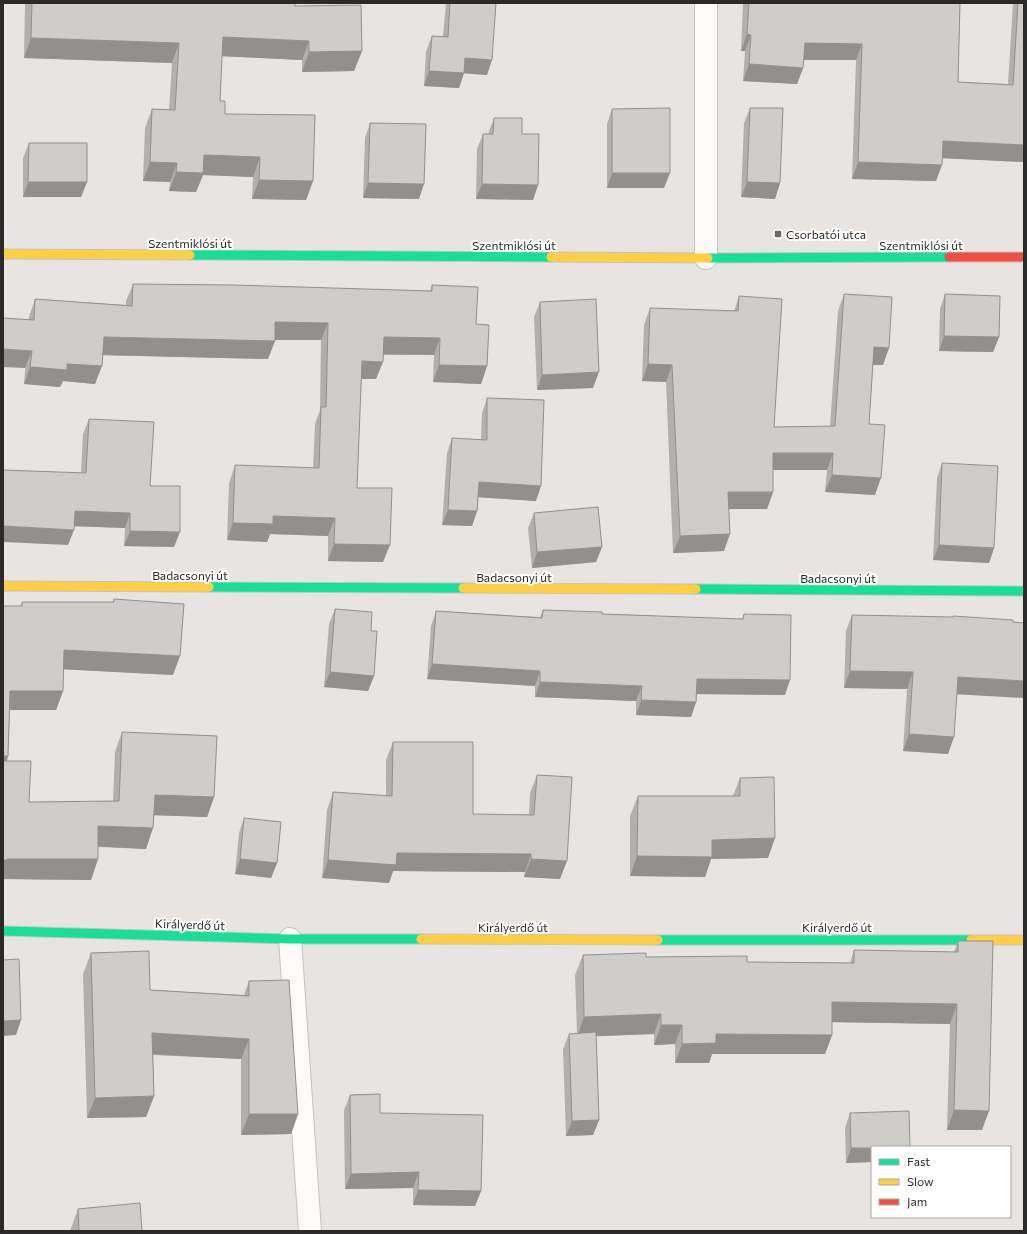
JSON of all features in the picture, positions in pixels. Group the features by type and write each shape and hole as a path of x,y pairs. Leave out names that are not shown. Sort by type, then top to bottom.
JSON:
{"street":[{"path":"706,3 706,258"},
{"name":"Szentmiklósi út","path":"3,254 706,258 1024,257"},
{"name":"Badacsonyi út","path":"3,586 1024,591"},
{"name":"Királyerdő út","path":"3,931 290,939 1024,940"},
{"path":"290,939 310,1231"}],"building":[{"path":"32,3 295,3 295,6 361,5 362,51 309,52 309,41 223,37 220,101 225,101 225,114 315,115 313,181 259,180 260,157 204,155 203,173 176,172 177,163 150,162 152,109 175,110 179,43 31,38"},
{"path":"450,3 496,3 492,60 465,58 464,73 429,71 432,36 448,37"},
{"path":"749,3 960,3 958,82 1013,85 1018,3 1024,3 1024,145 943,141 942,165 858,162 862,44 805,43 803,68 749,64 751,35 747,34"},
{"path":"670,108 670,173 612,173 612,109"},
{"path":"750,108 783,108 780,183 747,182"},
{"path":"494,118 522,118 522,134 539,134 538,185 482,184 483,134 493,134"},
{"path":"370,123 426,124 424,184 368,183"},
{"path":"29,143 87,143 87,182 28,182"},
{"path":"133,284 233,285 432,291 432,285 478,287 476,324 489,325 487,366 439,365 440,338 384,337 383,362 362,361 357,488 392,488 390,545 334,544 335,518 273,516 273,524 233,523 235,465 319,468 321,407 326,407 328,323 275,322 275,341 104,337 102,366 67,364 67,370 30,367 32,351 3,349 3,318 34,320 35,299 132,306"},
{"path":"844,294 892,297 889,348 874,347 869,424 885,425 881,478 832,475 833,453 773,453 773,492 728,492 730,534 680,536 672,365 648,364 650,308 738,311 739,296 782,299 774,427 835,426"},
{"path":"945,294 1000,296 999,337 944,336"},
{"path":"596,299 599,372 542,375 540,302"},
{"path":"487,398 544,400 541,486 479,482 477,511 448,510 452,438 487,440"},
{"path":"89,419 154,422 150,486 180,486 180,532 130,531 130,513 75,511 74,530 3,526 3,470 86,473"},
{"path":"942,463 998,466 994,548 939,545"},
{"path":"598,507 602,547 537,552 534,513"},
{"path":"114,599 184,604 180,656 64,650 63,691 10,691 8,756 3,756 3,606 22,606 22,602 114,602"},
{"path":"335,609 372,612 371,631 377,631 374,676 330,672"},
{"path":"543,610 602,612 602,614 743,619 744,614 791,615 790,680 697,679 696,702 641,700 642,686 540,682 540,671 432,664 436,611 542,618"},
{"path":"852,615 953,616 1013,620 1013,622 1024,623 1024,681 958,677 954,737 909,734 913,672 850,671"},
{"path":"122,732 217,736 214,797 155,795 153,828 98,826 98,859 3,860 3,761 31,761 29,802 119,801"},
{"path":"393,742 473,742 473,814 534,815 537,775 572,777 567,861 531,859 531,854 397,853 396,865 328,860 333,792 392,796"},
{"path":"774,777 775,838 712,840 712,857 637,856 638,796 740,796 740,778"},
{"path":"244,818 281,822 277,863 240,859"},
{"path":"958,941 993,941 989,1111 954,1110 957,1004 832,1002 832,1035 716,1034 716,1043 682,1044 682,1025 661,1025 661,1014 584,1017 583,955 646,953 646,957 747,956 747,962 854,963 854,950 958,952"},
{"path":"149,951 150,990 249,996 249,981 289,980 298,1114 249,1114 249,1039 152,1033 154,1096 95,1098 91,953"},
{"path":"19,959 21,1020 3,1021 3,960"},
{"path":"596,1032 599,1120 572,1121 569,1034"},
{"path":"380,1094 380,1113 483,1115 481,1191 418,1190 419,1172 351,1174 350,1095"},
{"path":"909,1111 910,1146 871,1146 871,1148 851,1148 850,1113"},
{"path":"140,1203 142,1231 79,1231 78,1209"}],"traffic: fast":[{"path":"190,255 551,257"},
{"path":"708,258 949,257"},
{"path":"209,587 463,588"},
{"path":"696,589 1024,591"},
{"path":"3,931 290,939 421,939"},
{"path":"658,940 971,940"}],"traffic: slow":[{"path":"3,254 190,255"},
{"path":"551,257 708,258"},
{"path":"3,586 209,587"},
{"path":"463,588 696,589"},
{"path":"421,939 658,940"},
{"path":"971,940 1024,940"}],"traffic: jam":[{"path":"949,257 1024,257"}],"place":[{"name":"Csorbatói utca","path":"778,234"}]}
